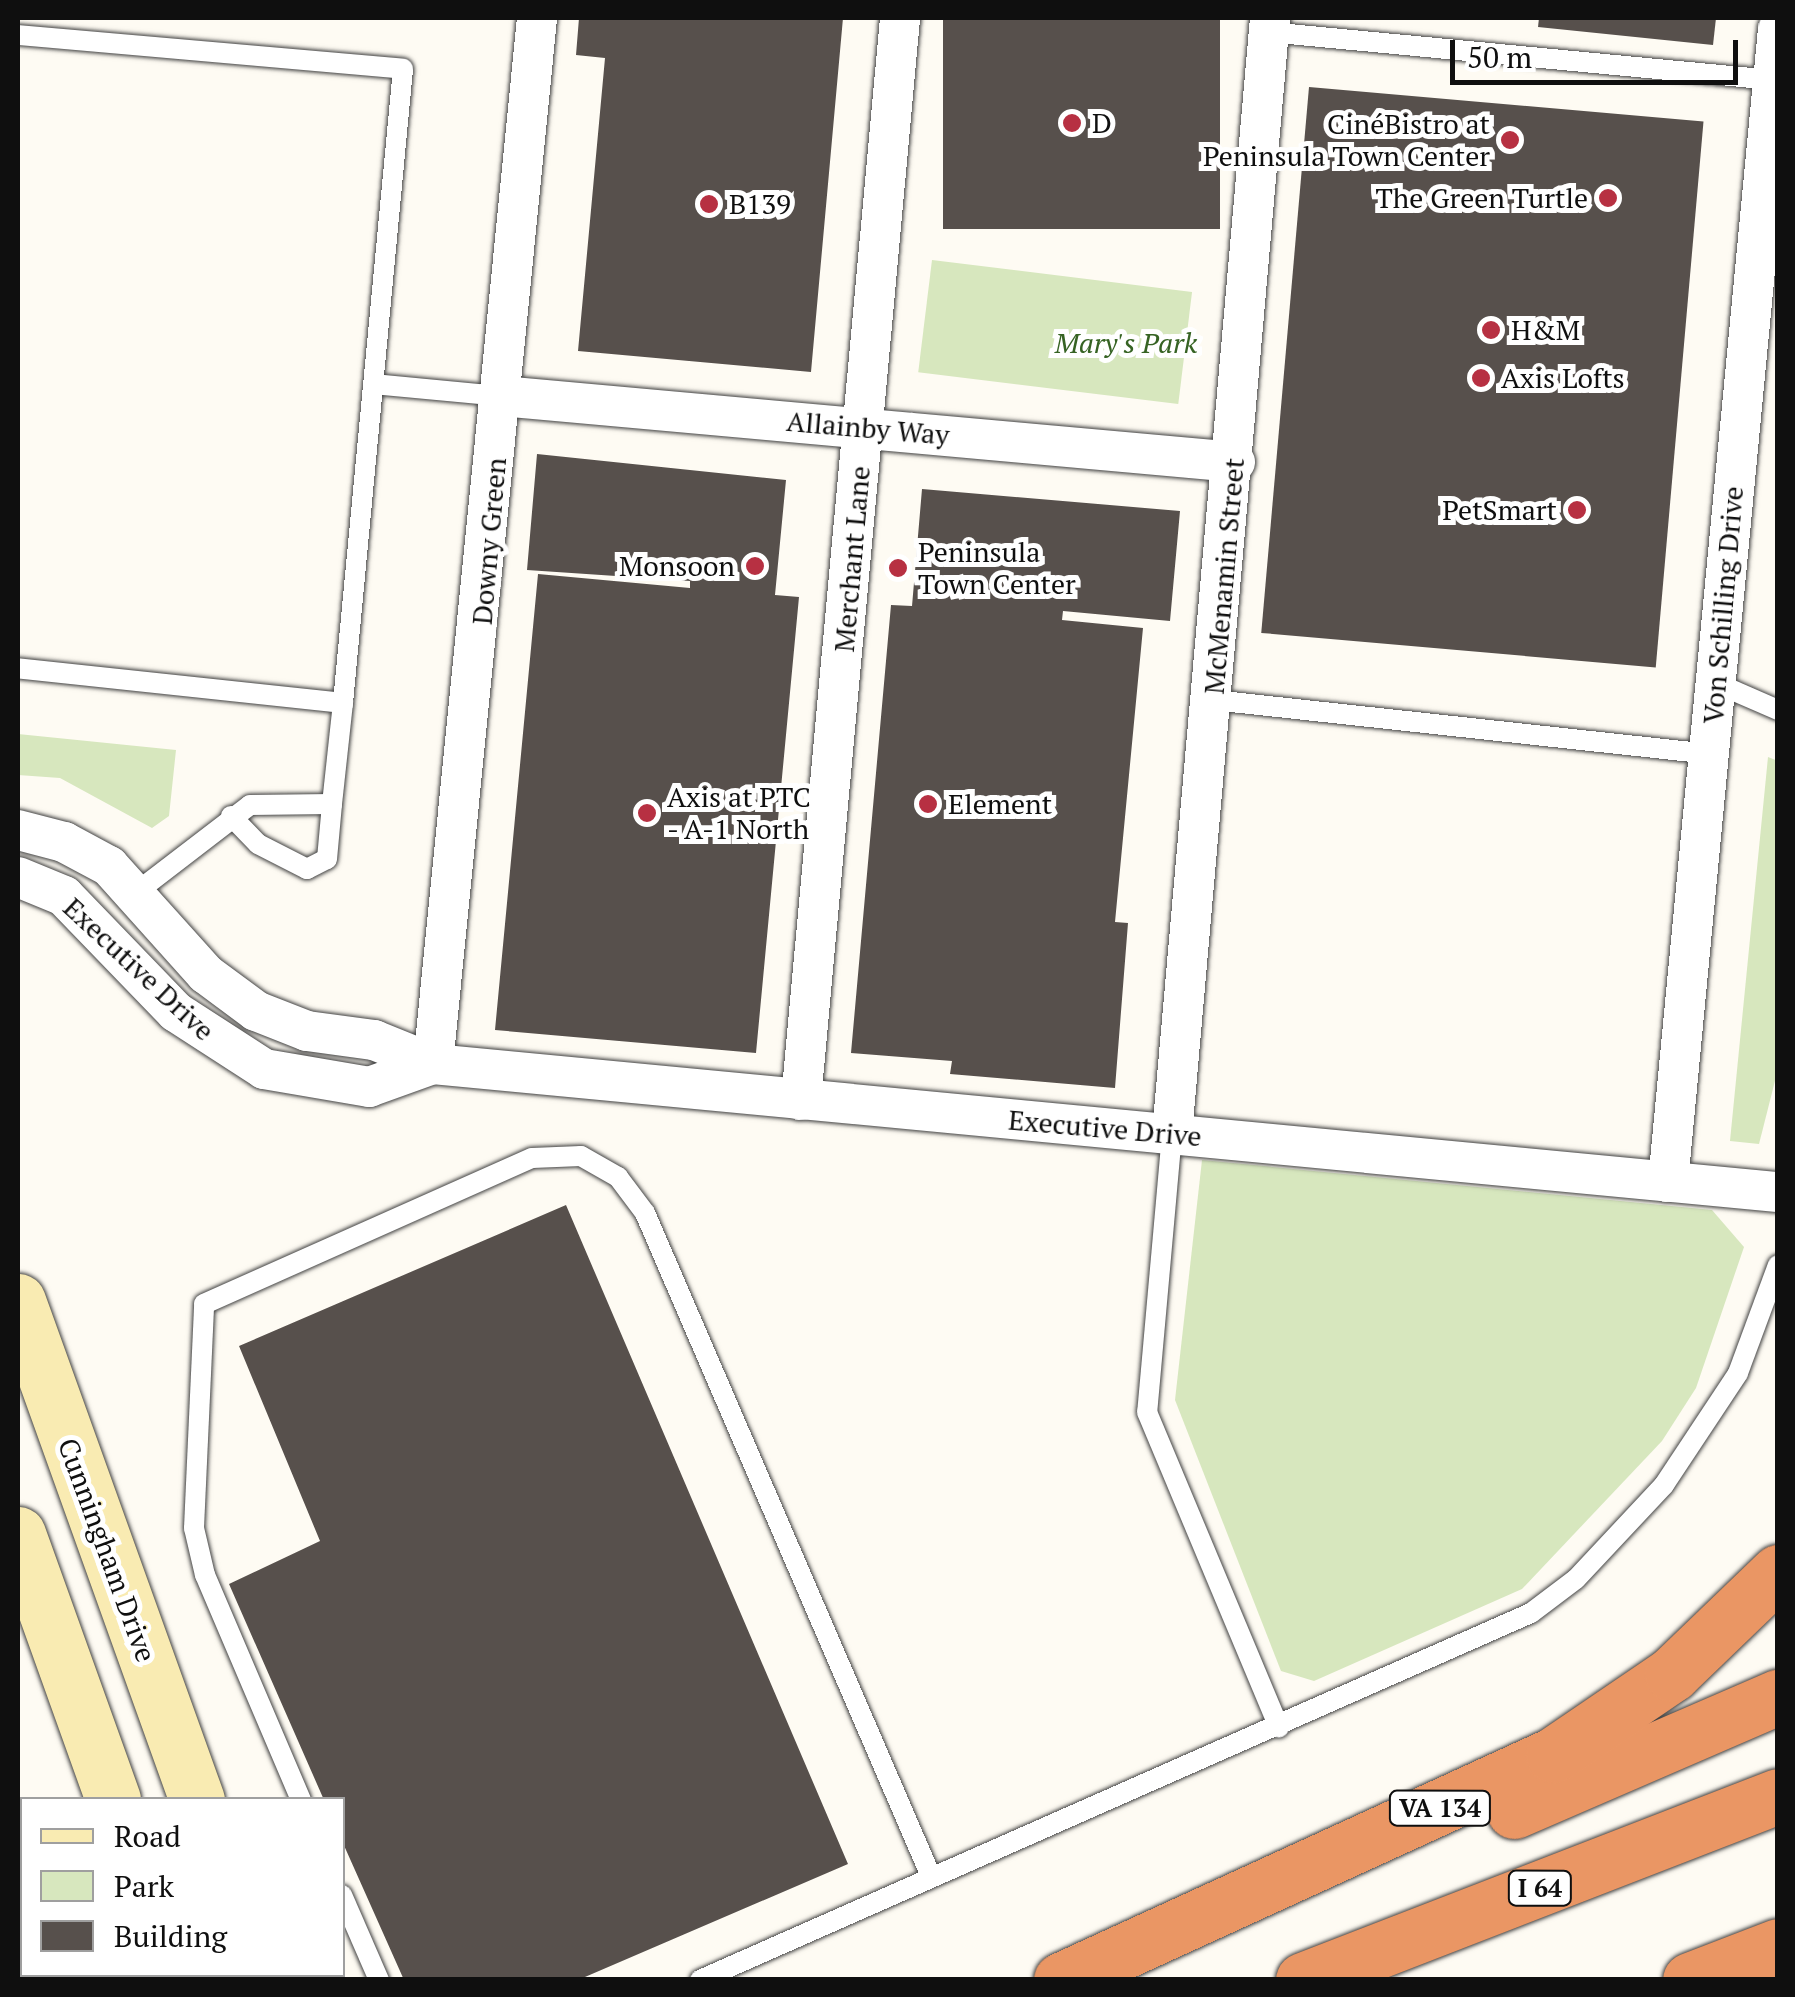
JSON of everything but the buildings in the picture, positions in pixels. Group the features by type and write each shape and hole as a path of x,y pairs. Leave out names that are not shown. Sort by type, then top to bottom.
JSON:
{"highway":[{"name":"VA 134","path":"1061,1980 1553,1755 1672,1674 1778,1572"},
{"path":"1109,1980 1778,1697"},
{"name":"I 64","path":"1304,1980 1778,1796"},
{"path":"1690,1980 1778,1946"}],"main road":[{"name":"Cunningham Drive","path":"18,1301 197,1797"},
{"path":"18,1534 113,1797"}],"street":[{"name":"Downy Green","path":"432,1064 536,18"},
{"name":"Merchant Lane","path":"802,1100 900,18"},
{"name":"McMenamin Street","path":"1172,1134 1235,462 1269,25"},
{"name":"Von Schilling Drive","path":"1668,1182 1778,29"},
{"name":"Allainby Way","path":"501,396 1235,462"},
{"name":"Executive Drive","path":"18,830 85,851 138,891 206,974 256,1011 307,1031 374,1040 432,1064 1778,1192"},
{"name":"Executive Drive","path":"18,878 64,896 176,1012 264,1069 369,1087 432,1064"}],"lane":[{"path":"1269,25 1773,80"},
{"path":"18,35 403,68 327,858 307,869 258,844 231,816"},
{"path":"373,384 501,396"},
{"path":"18,668 342,703"},
{"path":"1716,683 1778,710"},
{"path":"1213,700 1709,754"},
{"path":"138,891 231,816 273,801 332,804"},
{"path":"1172,1134 1148,1412 1279,1728"},
{"path":"300,1797 205,1574 194,1528 204,1304 532,1158 581,1156 618,1177 645,1213 930,1874"},
{"path":"700,1980 930,1874 1489,1637 1576,1580 1664,1486 1704,1428 1762,1321 1778,1265"},
{"path":"345,1902 379,1980"}],"green space":[{"name":"Mary's Park","path":"932,260 1192,292 1178,404 918,372"},
{"path":"18,734 176,750 169,816 152,828 60,778 18,775"},
{"path":"1768,757 1778,761 1778,1069 1759,1144 1730,1141"},
{"path":"1202,1160 1712,1210 1744,1247 1696,1388 1662,1441 1522,1589 1314,1681 1281,1671 1175,1400"}],"place":[{"name":"D","path":"1072,123"},
{"name":"CinéBistro at Peninsula Town Center","path":"1510,140"},
{"name":"The Green Turtle","path":"1608,198"},
{"name":"B139","path":"709,204"},
{"name":"H&M","path":"1491,330"},
{"name":"Axis Lofts","path":"1481,378"},
{"name":"PetSmart","path":"1577,510"},
{"name":"Monsoon","path":"755,566"},
{"name":"Peninsula Town Center","path":"898,568"},
{"name":"Element","path":"928,804"},
{"name":"Axis at PTC - A-1 North","path":"647,813"}]}
